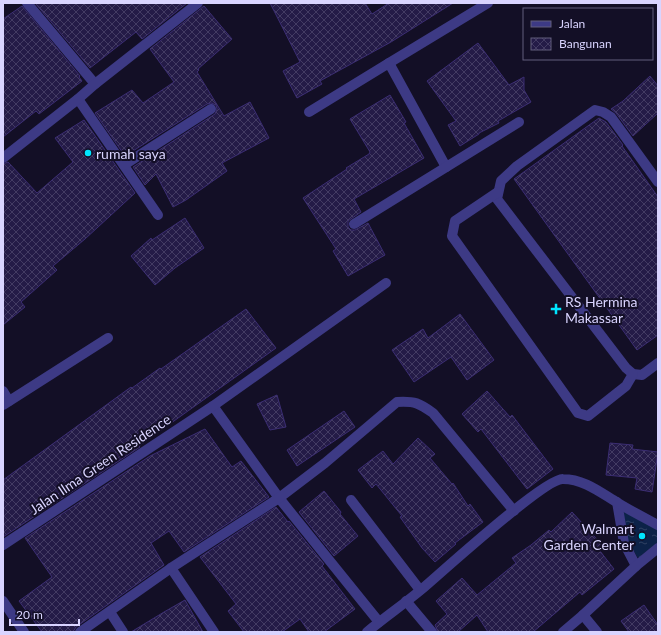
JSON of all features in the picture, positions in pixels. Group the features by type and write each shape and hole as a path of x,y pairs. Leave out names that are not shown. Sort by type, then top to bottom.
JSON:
{"street":[{"path":"27,3 95,84"},
{"path":"3,158 198,3"},
{"path":"309,112 488,3"},
{"path":"389,63 446,167"},
{"path":"78,99 158,215"},
{"path":"124,164 211,109"},
{"path":"658,182 611,118 603,112 595,110 517,166 501,181 498,192 498,199 626,368 633,374 642,375 658,363"},
{"path":"354,224 519,122"},
{"path":"498,192 456,221 452,236 578,414 588,416 626,386 633,374"},
{"name":"Jalan Ilma Green Residence","path":"3,545 213,406 386,283"},
{"path":"3,391 6,403 108,338"},
{"path":"80,632 171,568 278,498 326,463 397,402 410,401 420,404 433,413 514,511"},
{"path":"213,406 278,498 379,622"},
{"path":"367,632 420,590 514,511 548,485 561,478 576,481 597,490 658,525"},
{"path":"350,500 420,590"},
{"path":"617,502 624,543 636,566"},
{"path":"563,632 584,616 636,566 658,548"},
{"path":"171,568 214,632"},
{"path":"3,600 24,632"},
{"path":"406,601 432,632"},
{"path":"110,612 123,632"},
{"path":"584,616 597,632"}],"water":[{"name":"Walmart Garden Center","path":"623,511 658,530 658,542 638,558 628,542"}],"building":[{"path":"35,3 187,3 142,39 136,32 90,68"},
{"path":"270,3 365,3 372,14 389,3 453,3 391,42 320,81 322,84 297,98 283,71 300,62"},
{"path":"22,6 80,76 79,77 82,81 39,114 36,111 3,137 3,19"},
{"path":"204,6 232,39 198,69 199,70 197,72 224,116 250,102 269,138 222,163 227,171 186,200 173,207 156,174 145,185 133,167 215,114 217,109 216,105 211,103 207,104 125,156 95,113 132,90 143,103 174,82 150,49"},
{"path":"478,43 509,85 524,77 524,90 531,102 498,121 499,123 479,133 460,146 448,125 456,121 427,81"},
{"path":"650,76 658,86 658,113 633,136 616,113 611,109 623,101"},
{"path":"390,95 406,122 404,123 424,158 354,199 361,212 348,221 348,227 351,230 355,230 368,223 385,255 348,276 333,251 336,249 303,198 369,154 370,152 350,119"},
{"name":"RS Hermina Makassar","path":"599,118 606,122 658,197 658,335 637,350 514,179"},
{"path":"84,120 135,193 53,266 57,270 21,302 25,307 3,325 3,164 8,162 37,193 73,162 55,138"},
{"path":"185,218 204,248 175,268 155,285 131,256 151,238 152,240"},
{"path":"246,309 276,348 139,446 140,447 3,537 3,480 131,387 132,388 160,368 161,369"},
{"path":"460,314 494,360 467,380 451,357 414,382 392,350 423,329 428,338"},
{"path":"487,391 510,417 512,415 553,469 527,489 481,429 478,432 462,414"},
{"path":"277,395 286,427 270,430 257,404"},
{"path":"344,411 355,427 297,466 287,450"},
{"path":"205,429 232,467 241,461 269,497 184,552 169,531 151,543 164,565 76,627 73,632 42,632 19,601 52,577 25,538 150,456"},
{"path":"418,438 435,454 430,458 452,484 453,483 468,506 470,504 483,522 455,543 456,544 435,562 422,548 400,517 402,516 376,484 372,488 358,470 383,451 393,464"},
{"path":"610,443 633,445 632,449 658,452 652,492 635,489 637,478 606,475"},
{"path":"324,491 358,536 334,556 299,512"},
{"path":"276,507 324,564 322,566 355,609 324,632 309,632 300,619 282,632 244,632 228,611 236,604 200,557"},
{"path":"572,512 604,547 600,551 614,569 582,595 580,592 533,632 488,632 477,615 458,632 438,632 435,625 447,614 436,601 462,578 477,595 516,563 512,558 549,530 551,532"},
{"path":"185,600 203,632 131,632 164,612"},
{"path":"644,605 658,625 658,632 629,632 621,621"}],"place":[{"name":"rumah saya","path":"88,153"},
{"name":"RS Hermina Makassar","path":"556,309"},
{"name":"Walmart Garden Center","path":"642,536"}]}
